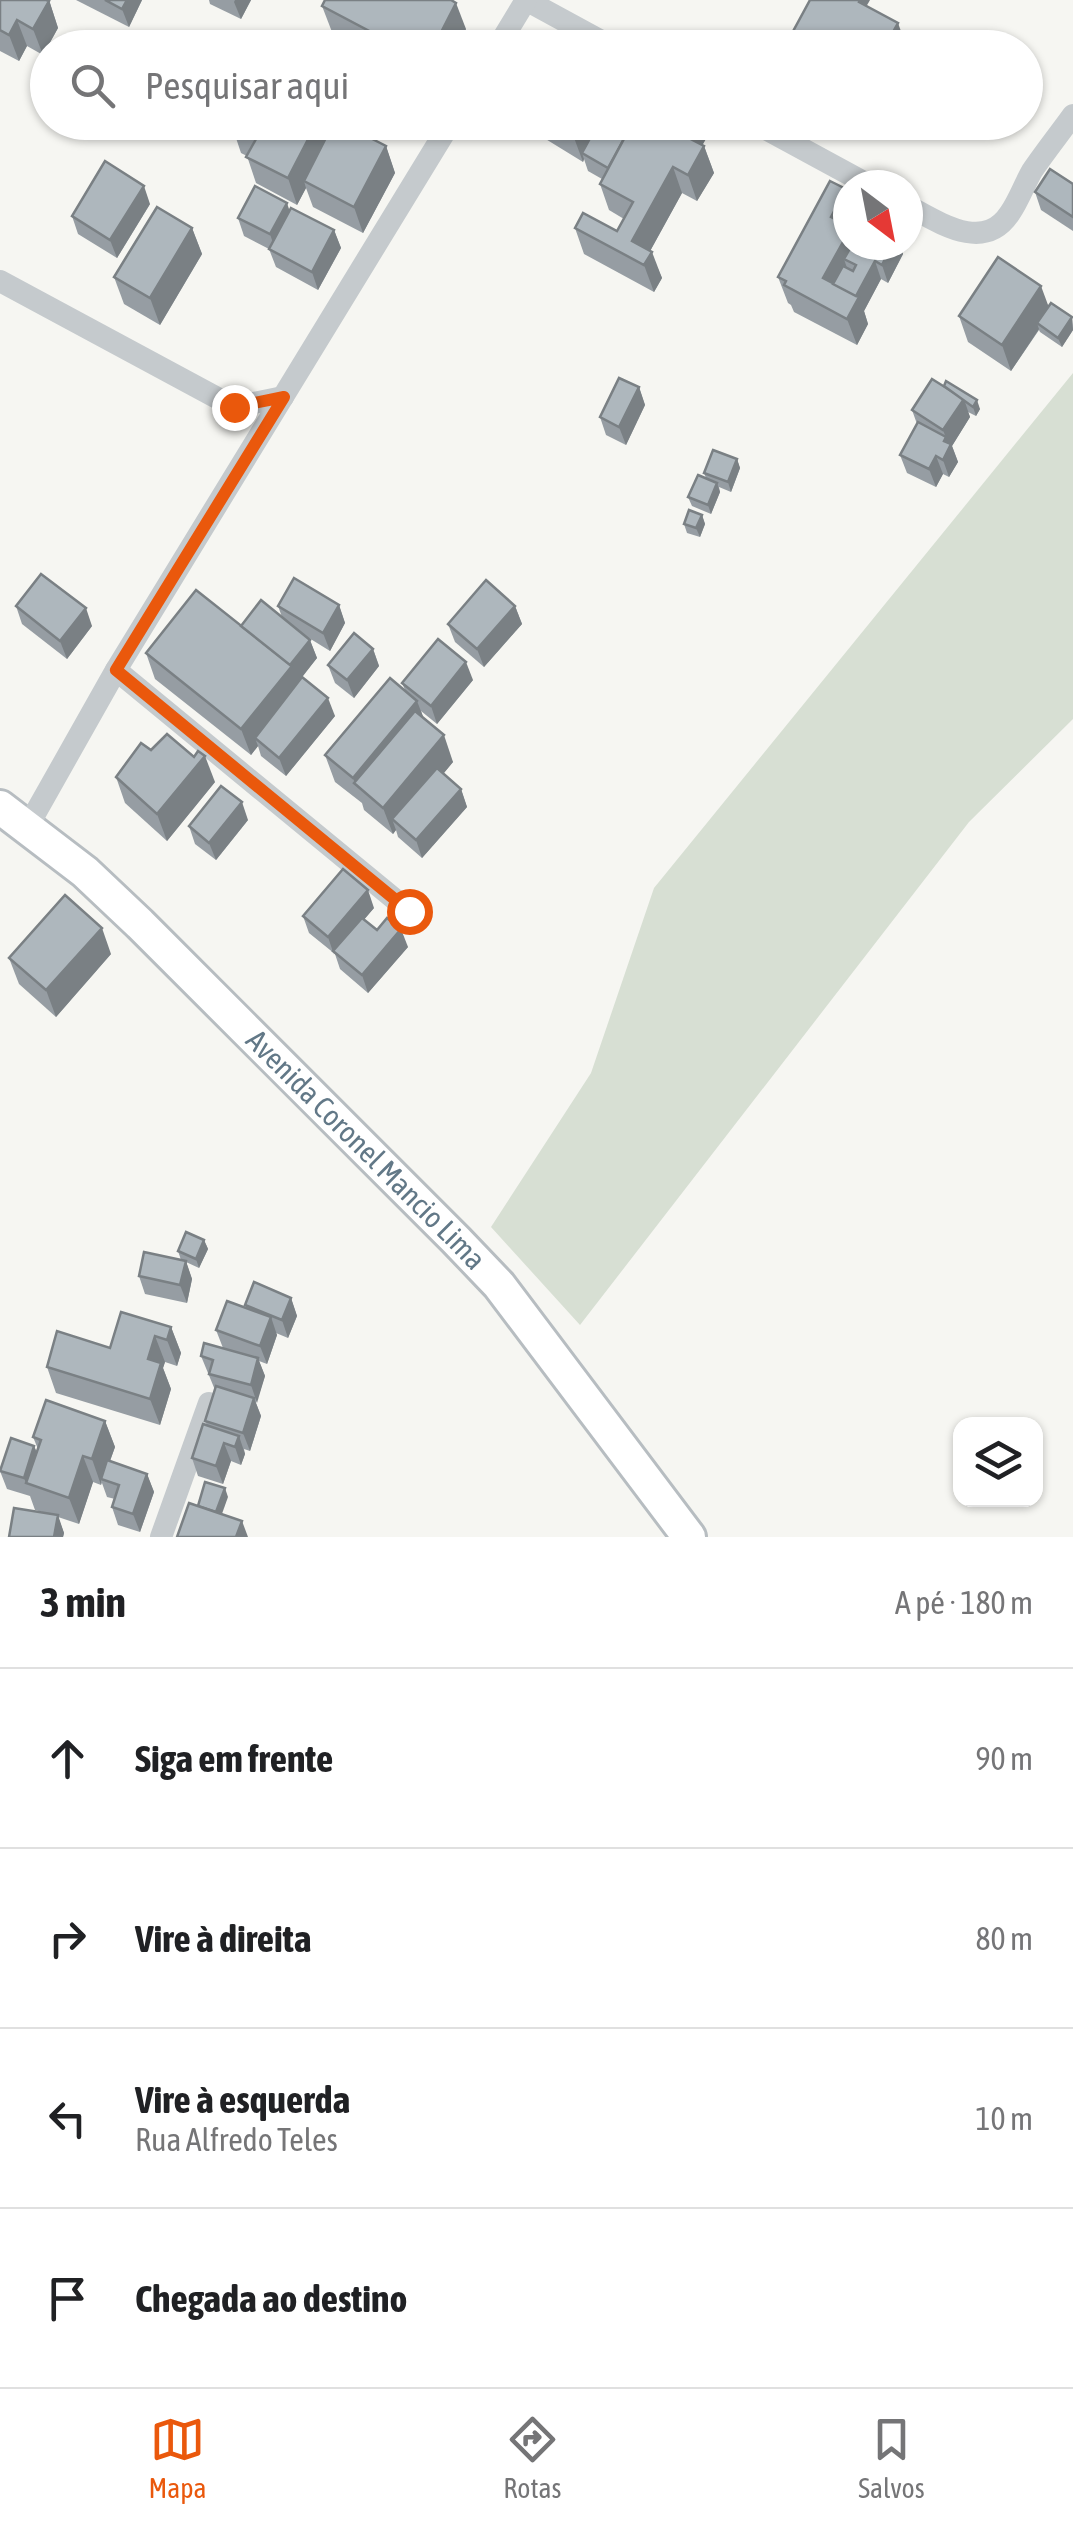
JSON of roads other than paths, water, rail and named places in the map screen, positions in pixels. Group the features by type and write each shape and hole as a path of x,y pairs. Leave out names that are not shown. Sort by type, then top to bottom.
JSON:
{"street":[{"path":"508,30 526,0 581,30"},
{"path":"923,214 956,231 996,229 1073,114"},
{"path":"28,826 116,670 441,140"},
{"path":"786,140 841,170"},
{"path":"0,281 234,407 284,397"},
{"path":"116,670 409,911"},
{"name":"Avenida Coronel Mancio Lima","path":"0,807 86,872 488,1274 688,1537"},
{"path":"161,1537 208,1403"}]}
